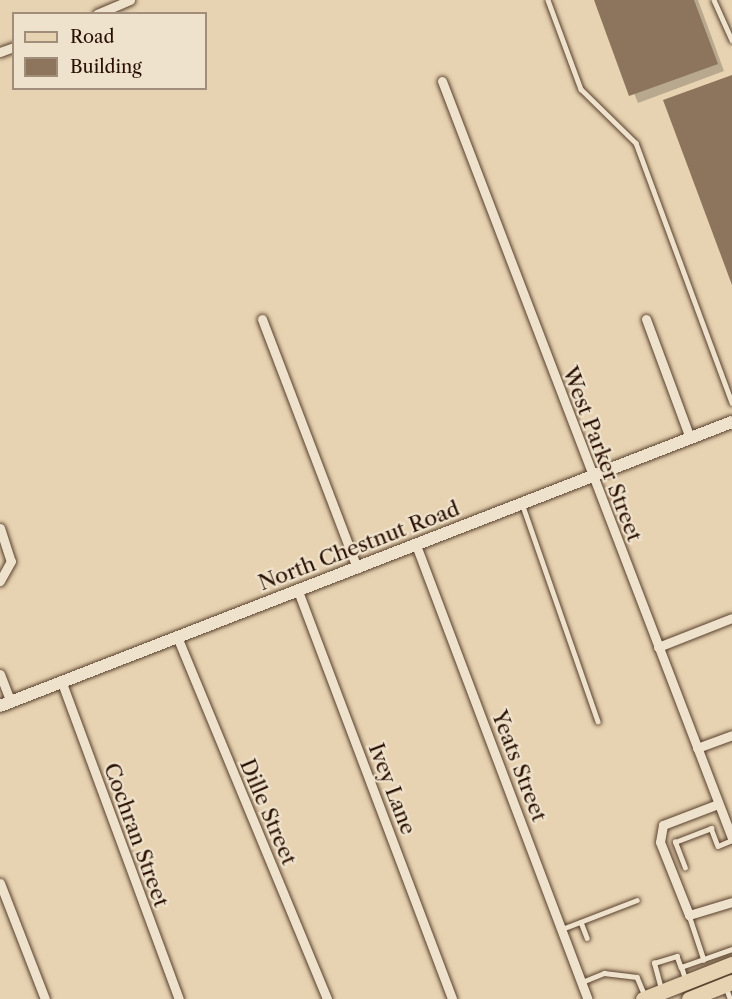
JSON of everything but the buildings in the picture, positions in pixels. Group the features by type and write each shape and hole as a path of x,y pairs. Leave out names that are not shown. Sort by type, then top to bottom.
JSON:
{"main road":[{"path":"644,999 662,991 683,975 732,964"},
{"path":"689,999 729,992"}],"street":[{"path":"102,12 130,0"},
{"name":"West Parker Street","path":"442,81 732,839"},
{"path":"262,319 357,568"},
{"path":"646,319 690,438"},
{"name":"North Chestnut Road","path":"5,704 178,639 732,422"},
{"path":"0,528 11,561 0,581"},
{"name":"Yeats Street","path":"416,545 588,999"},
{"name":"Ivey Lane","path":"298,591 452,999"},
{"path":"658,647 732,618"},
{"name":"Dille Street","path":"178,639 327,999"},
{"path":"0,674 5,704"},
{"name":"Cochran Street","path":"62,683 179,999"},
{"path":"697,748 732,735"},
{"path":"718,804 663,825 660,842 689,915 732,902"},
{"path":"0,884 45,999"}],"lane":[{"path":"548,0 580,89 636,143 732,403"},
{"path":"714,0 732,40"},
{"path":"522,503 598,721"},
{"path":"685,868 675,842 711,828 718,846 732,839"},
{"path":"562,929 637,900"},
{"path":"689,915 704,960"},
{"path":"581,922 587,938"},
{"path":"662,991 654,963 676,956 683,975 704,960 732,949"},
{"path":"582,981 604,973 637,977 644,999"}]}
